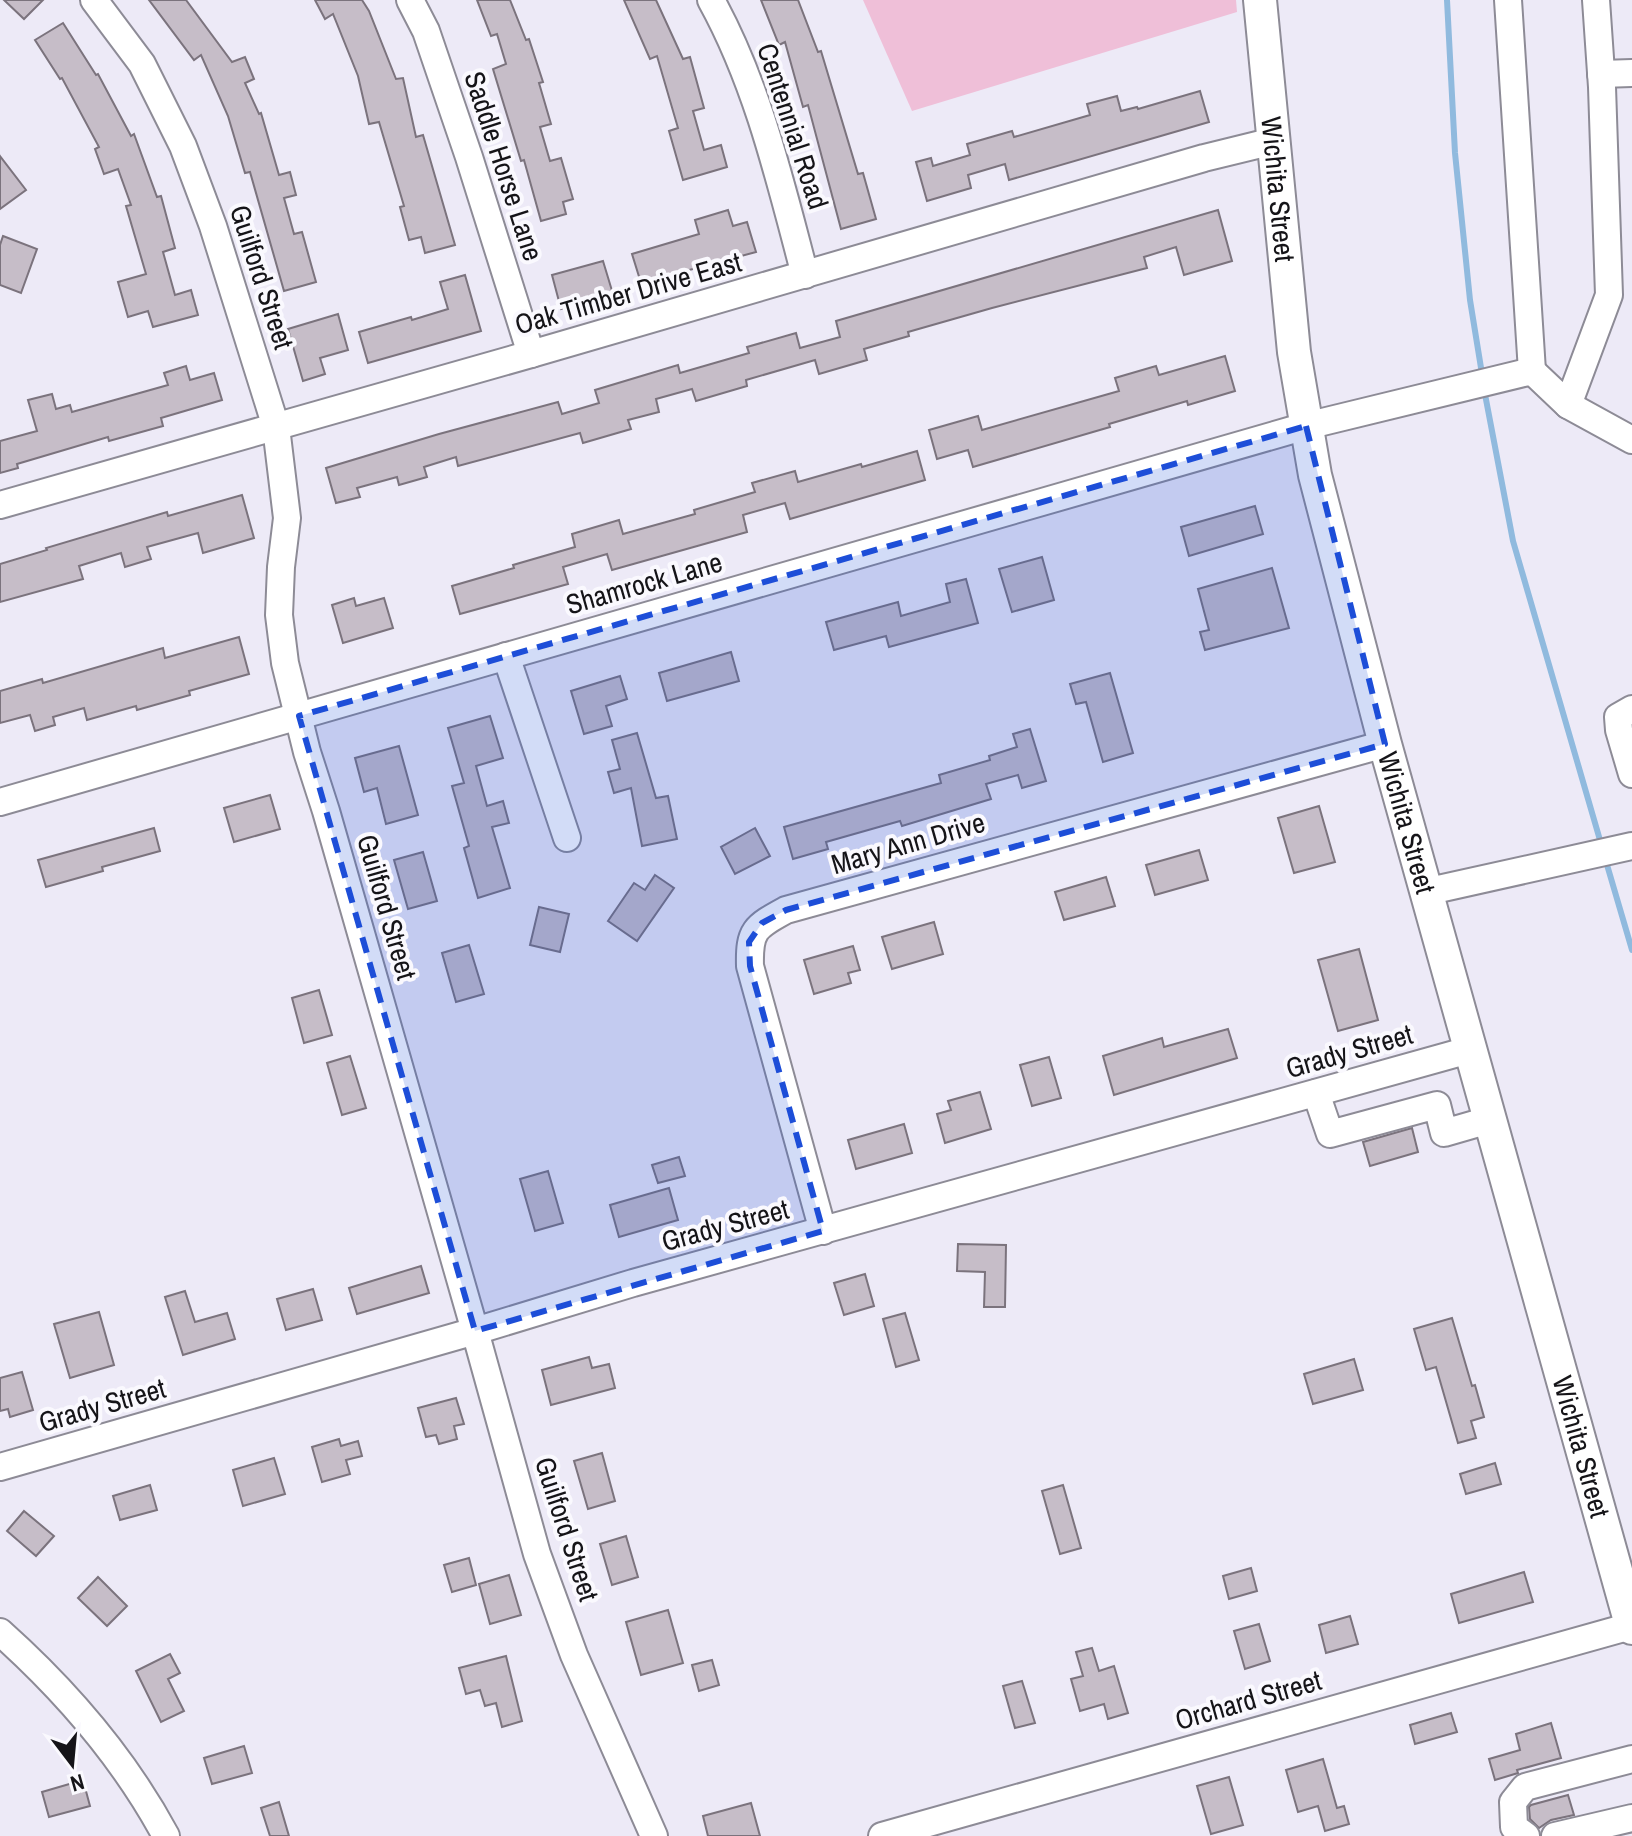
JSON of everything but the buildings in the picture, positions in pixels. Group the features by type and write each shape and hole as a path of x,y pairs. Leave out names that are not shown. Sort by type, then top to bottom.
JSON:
{"main road":[{"name":"Wichita Street","path":"1260,0 1294,352 1315,475 1425,892 1632,1627"}],"street":[{"name":"Guilford Street","path":"94,0 142,64 183,146 213,226 276,427 287,518 279,615 285,663 307,752 537,1554 574,1655 654,1836"},
{"name":"Saddle Horse Lane","path":"410,0 426,31 531,354"},
{"name":"Centennial Road","path":"711,0 727,30 767,132 805,275"},
{"path":"1508,0 1532,371 1568,405 1632,440"},
{"path":"1568,405 1609,295 1596,0"},
{"path":"1601,74 1632,73"},
{"name":"Oak Timber Drive East","path":"0,505 1204,158 1273,141"},
{"name":"Shamrock Lane","path":"0,802 1306,426 1532,371"},
{"path":"506,656 567,838"},
{"path":"1632,709 1618,717 1632,774"},
{"name":"Mary Ann Drive","path":"823,1231 750,966 749,942 762,923 786,910 1385,744"},
{"path":"1425,892 1630,846"},
{"name":"Grady Street","path":"0,1467 633,1283 1469,1050"},
{"path":"1316,1093 1330,1134 1437,1105 1444,1133 1489,1120"},
{"name":"Orchard Street","path":"882,1836 1632,1627"},
{"path":"0,1632 88,1721 120,1762 166,1836"},
{"path":"1526,1836 1514,1827 1513,1802 1525,1787 1632,1759"},
{"path":"1555,1836 1632,1818"}],"highlighted area":[{"path":"1306,426 1385,744 786,910 762,923 749,942 750,966 823,1231 475,1331 299,716"}],"shaded area":[{"path":"863,0 1236,0 1237,12 912,111"}],"waterway":[{"path":"1447,0 1455,153 1470,300 1482,374"},
{"path":"1484,389 1513,541 1602,847"},
{"path":"1605,858 1632,950"}]}
